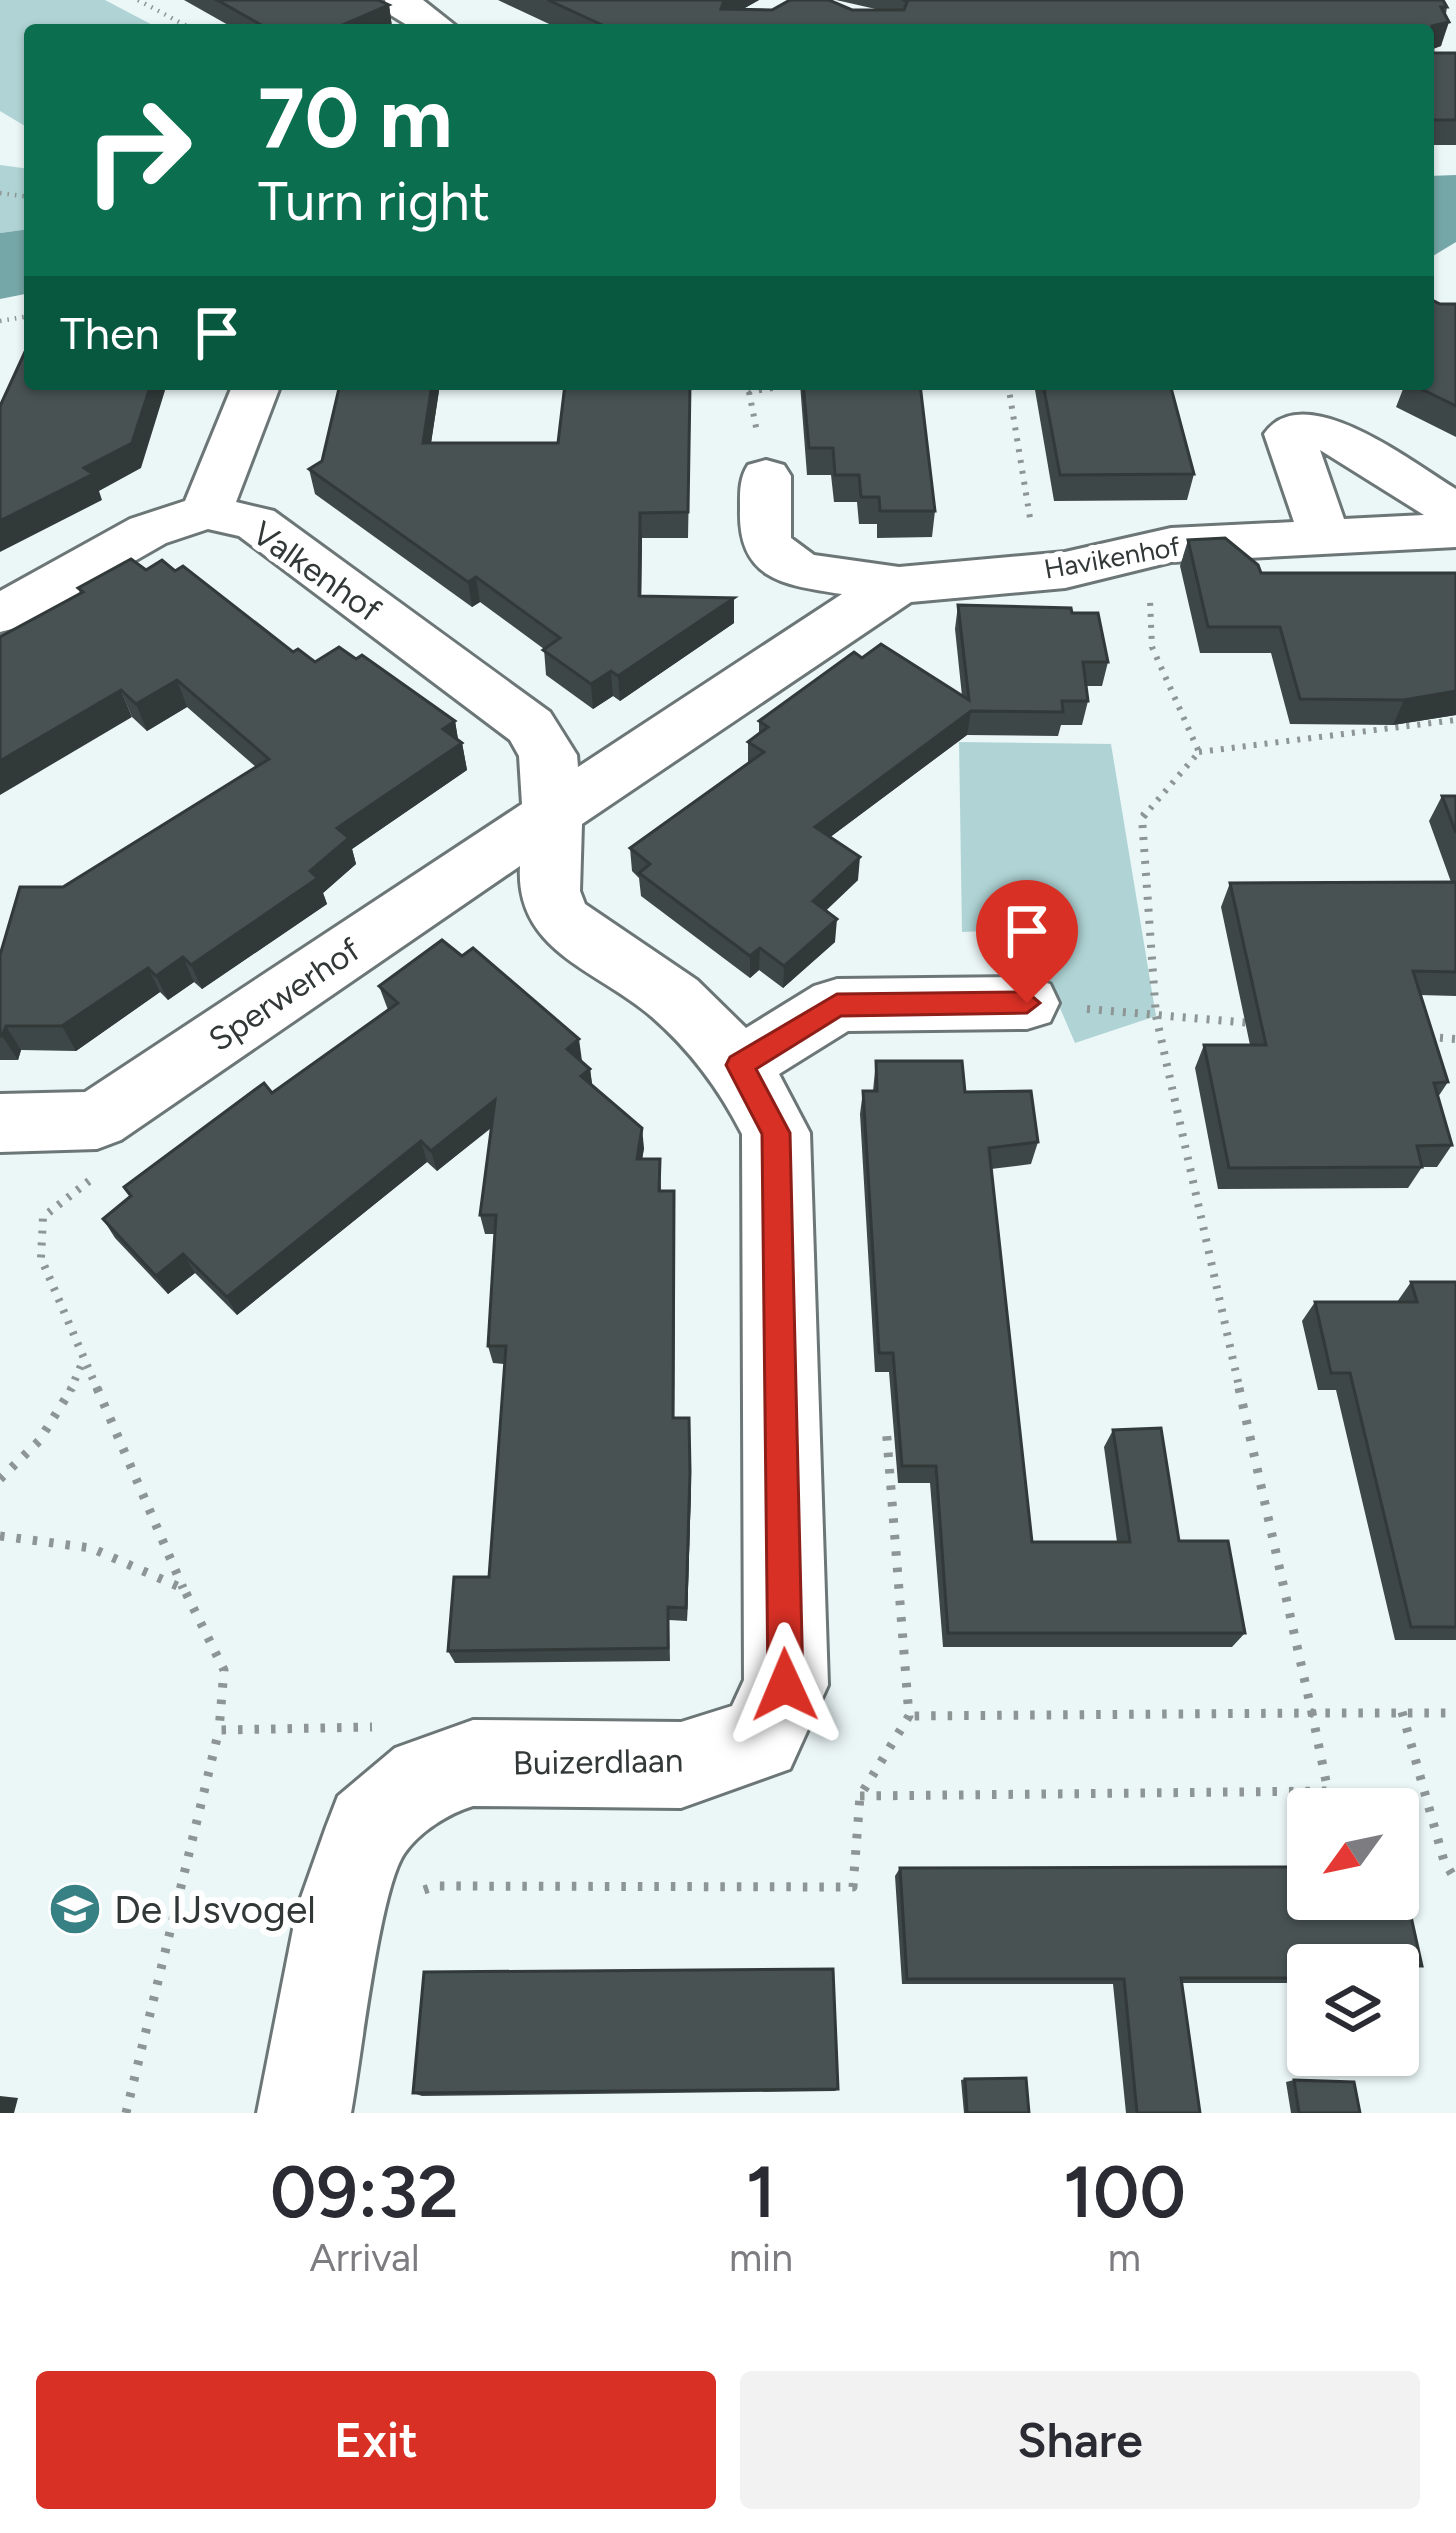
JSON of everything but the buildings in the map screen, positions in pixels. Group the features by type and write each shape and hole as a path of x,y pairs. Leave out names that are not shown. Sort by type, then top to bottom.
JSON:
{"street":[{"path":"0,614 148,531 206,512 254,390"},
{"path":"1325,537 1289,434 1303,426 1337,439 1456,512"},
{"name":"Havikenhof","path":"766,476 765,544 799,570 899,585 1085,565 1171,544 1456,530"},
{"name":"Valkenhof","path":"206,512 256,523 530,725 548,755 552,817"},
{"name":"Havikenhof","path":"552,817 852,612 899,585"},
{"name":"Buizerdlaan","path":"304,2113 342,1909 369,1827 425,1778 473,1763 681,1765 760,1739 785,1685 776,1133 740,1065 674,998 561,920 549,891 552,817"},
{"name":"Sperwerhof","path":"97,1120 552,817"},
{"path":"740,1065 837,1005 1027,1003"},
{"path":"0,1124 97,1120"}],"path":[{"path":"138,0 183,24"},
{"path":"1009,390 1032,530 1085,565 1149,594 1152,647 1199,752"},
{"path":"860,1796 1328,1791 1156,1016 1142,818 1199,752 1456,720"},
{"path":"1156,1016 1271,1024"},
{"path":"1410,1035 1456,1039"},
{"path":"97,1120 118,1157 43,1217 41,1258 184,1589 224,1670 219,1730 126,2113"},
{"path":"0,1479 15,1468 65,1407 83,1361"},
{"path":"0,1536 91,1548 184,1589"},
{"path":"1402,1711 1444,1861 1456,1881"},
{"path":"909,1716 1456,1713"},
{"path":"219,1730 376,1727"}],"shaded area":[{"path":"0,0 105,0 151,24 24,24 24,125 0,111"},
{"path":"0,165 24,168 24,230 0,233"},
{"path":"1456,175 1456,242 1434,255 1434,176"},
{"path":"24,230 24,294 0,299 0,233"},
{"path":"959,742 1111,744 1156,1016 1075,1043 1026,929 962,932"}],"place":[{"name":"De IJsvogel","path":"75,1909"}],"route":[{"path":"785,1685 776,1133 740,1065 837,1005 1027,1003"}]}
